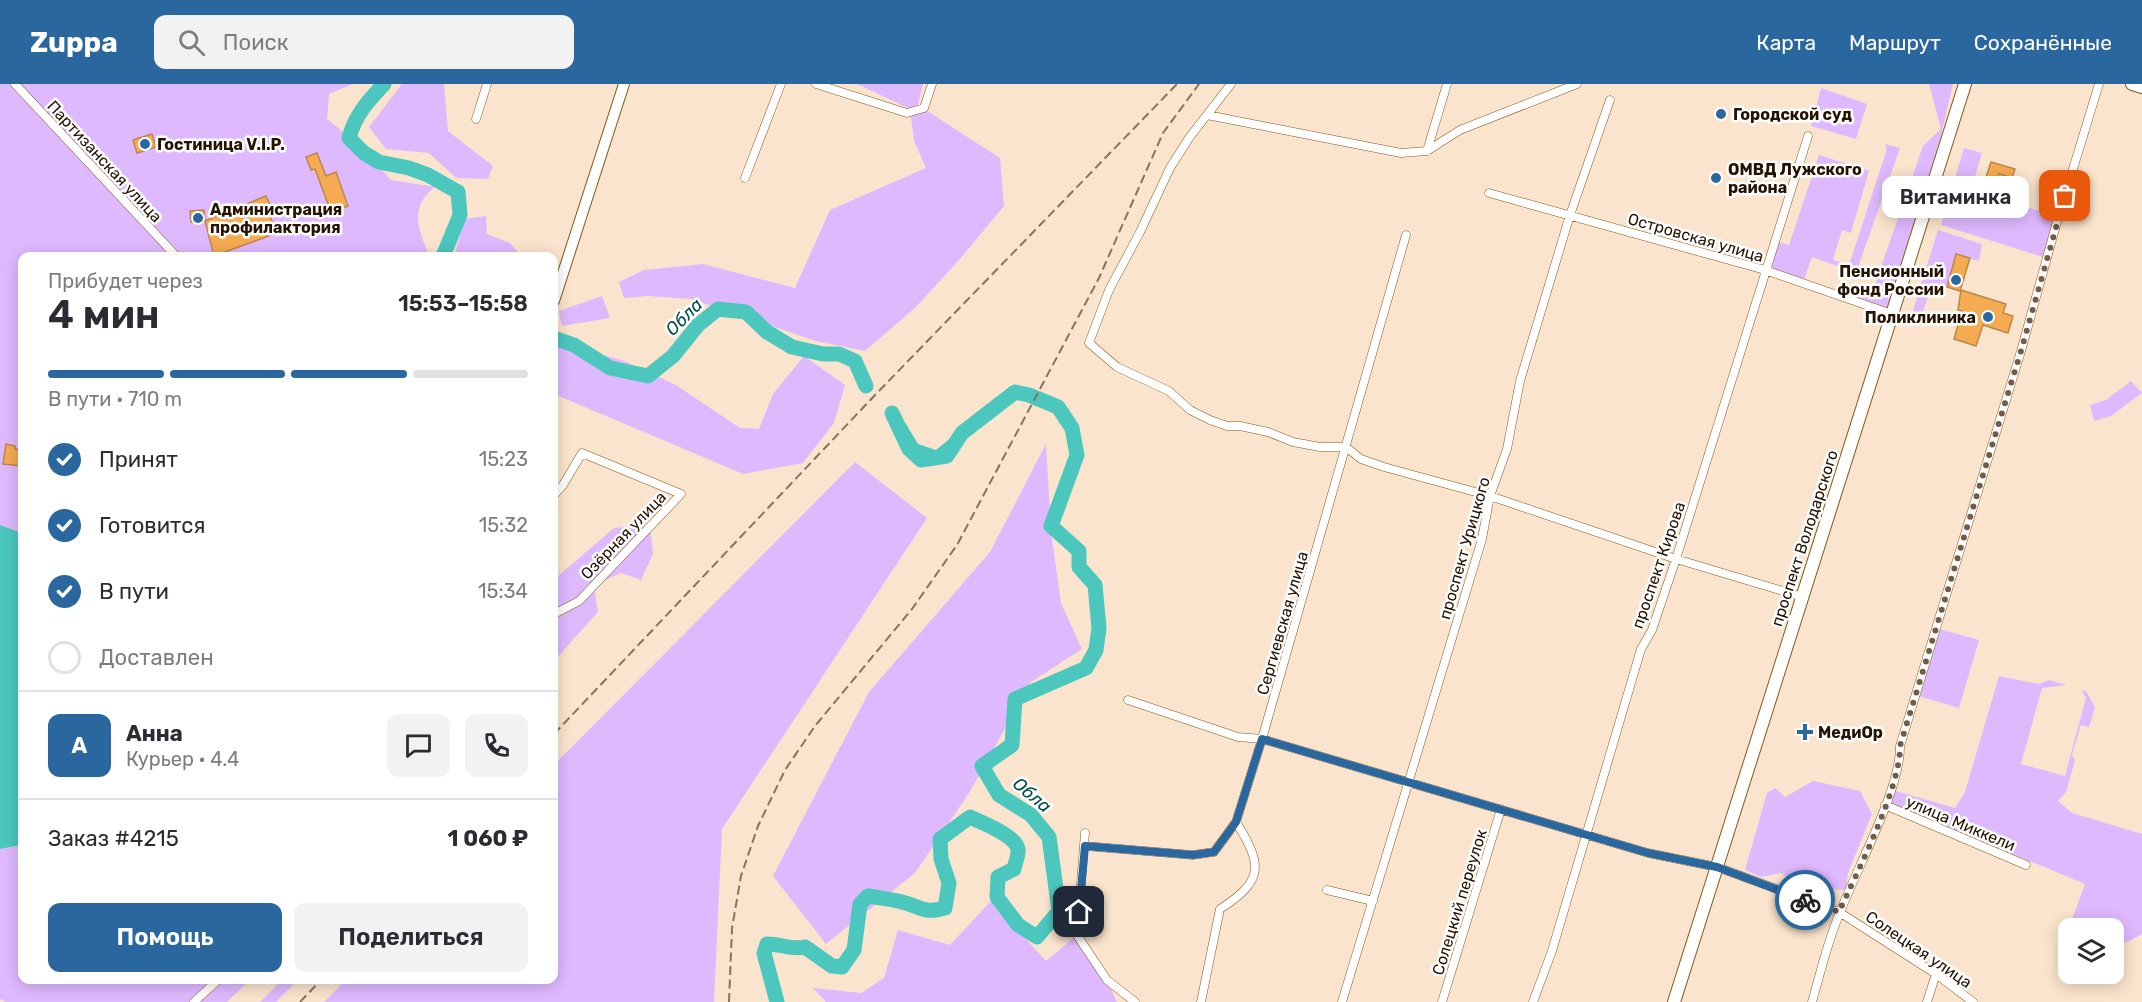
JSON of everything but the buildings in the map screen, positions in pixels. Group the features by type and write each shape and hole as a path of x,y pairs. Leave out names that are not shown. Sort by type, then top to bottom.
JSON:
{"main road":[{"name":"проспект Володарского","path":"1674,1002 1965,84"},
{"path":"2133,84 2142,87"}],"street":[{"name":"Партизанская улица","path":"15,84 172,252"},
{"path":"476,119 488,84"},
{"path":"558,289 624,84"},
{"path":"745,178 781,84"},
{"path":"816,84 907,113 924,108 932,84"},
{"path":"1231,84 1170,168 1109,290 1089,344 1117,367 1169,391 1190,410 1210,420 1268,432 1293,442 1320,447 1346,447 1361,459 1384,467 1490,496 1676,559 1803,597"},
{"path":"1427,151 1447,84"},
{"path":"1207,115 1401,153 1427,151 1460,130 1577,84"},
{"path":"1812,1002 1839,912 1886,805 1900,756 1900,746 2010,388 2099,84"},
{"name":"проспект Урицкого","path":"1341,1002 1482,539 1490,496 1507,449 1520,381 1570,215 1610,100"},
{"name":"проспект Кирова","path":"1533,1002 1552,951 1641,649 1652,630 1676,559 1808,136"},
{"name":"Островская улица","path":"1489,193 1765,270 1892,314"},
{"name":"Сергиевская улица","path":"1085,846 1193,855 1214,852 1236,822 1262,739 1406,235"},
{"name":"Озёрная улица","path":"558,491 582,453 681,494 579,600 558,612"},
{"name":"Солецкая улица","path":"1128,700 1238,737 1262,739 1648,853 1717,867 1839,912 1936,974 1973,1002"},
{"name":"улица Миккели","path":"1886,805 2026,865"},
{"name":"Солецкий переулок","path":"1442,1002 1501,809"},
{"path":"1201,1002 1220,909 1240,896 1251,884 1256,861 1251,846 1236,822"},
{"path":"1085,833 1077,934 1107,980 1135,1002"},
{"path":"1327,890 1373,901"},
{"path":"1927,1002 1936,974"},
{"path":"194,1002 214,984"}],"shaded area":[{"path":"0,84 353,84 329,94 327,119 360,145 391,180 435,187 421,203 418,219 428,252 18,252 18,532 0,525"},
{"path":"402,84 444,84 448,131 493,166 488,179 456,178 429,153 386,149 369,127"},
{"path":"857,84 923,84 918,105 1000,158 1004,206 915,308 865,351 816,341 691,299 648,296 624,298 619,282 644,270 703,264 795,288 830,210 926,168 914,141 910,109"},
{"path":"1929,84 1953,84 1940,139 1887,308 1855,297 1857,291 1871,296 1923,146 1941,129"},
{"path":"1821,88 1867,104 1856,139 1811,126"},
{"path":"1885,144 1900,148 1856,273 1812,257 1804,280 1766,268 1774,241 1789,245 1819,155 1869,171 1851,233 1842,230 1833,260 1849,265 1887,149"},
{"path":"1964,148 1982,153 1971,190 2056,216 2043,257 1941,225"},
{"path":"486,216 487,234 510,243 518,252 455,252 465,219"},
{"path":"1938,230 1982,244 1979,261 1956,255 1947,287 1933,283 1921,317 1912,314"},
{"path":"602,296 610,318 562,326 559,311"},
{"path":"558,344 622,360 676,385 740,428 759,429 773,394 804,356 845,385 834,423 803,463 743,474 558,396"},
{"path":"2131,381 2142,393 2111,416 2094,421 2090,405 2106,400"},
{"path":"1046,444 1051,532 1061,603 1082,649 1031,682 969,793 915,873 826,944 773,876 869,692 990,552"},
{"path":"855,462 927,518 722,829 714,1002 324,1002 342,984 558,984 558,761"},
{"path":"650,525 653,554 641,580 621,573 594,585 598,612 558,657 558,576 614,528"},
{"path":"1936,628 1979,640 1959,708 1915,695"},
{"path":"1999,676 2039,684 2049,680 2067,685 2042,688 2021,764 2065,776 2086,698 2082,691 2086,691 2095,707 2089,727 2081,725 2072,755 2075,760 2066,792 2058,801 2072,813 2142,834 2142,934 2124,944 2124,918 2073,918 2085,884 1889,803 1892,790 1955,808 1965,792"},
{"path":"1813,781 1860,791 1872,814 1848,873 1846,890 1803,887 1781,873 1761,877 1745,870 1767,793 1775,788 1785,797"},
{"path":"18,846 18,984 246,984 227,1002 6,1002 0,999 0,849"},
{"path":"991,901 1046,961 1077,935 1107,980 1117,1002 826,1002 813,988 861,993 884,978 898,930 950,945"},
{"path":"278,984 294,984 276,1002 260,1002"}],"water":[{"path":"1015,384 1015,392 962,433 947,456 921,460 909,449 892,413 896,413 906,424 918,444 936,450 984,411 994,399"},
{"path":"0,525 18,532 18,846 0,849"}],"waterway":[{"name":"Обла","path":"384,84 358,115 349,138 364,153 379,162 409,168 428,175 458,192 460,215 445,252"},
{"name":"Обла","path":"558,339 574,345 610,368 648,376 673,356 698,325 718,309 746,312 767,332 792,347 823,354 839,354 855,361 866,386"},
{"name":"Обла","path":"777,1002 764,953 767,944 805,947 832,966 842,967 854,950 860,904 868,896 898,901 927,910 945,908 949,883 941,859 940,839 970,817 1005,834 1016,844 1018,849 1014,869 998,877 997,897 1018,925 1037,937 1059,911 1049,837 1031,815 999,795 982,766 1012,745 1015,699 1086,668 1096,650 1099,628 1095,585 1079,567 1079,551 1051,526 1077,455 1072,428 1058,407 1015,392 962,433 947,456 921,460 909,449 892,413"}],"railway":[{"path":"558,730 876,394 1177,84"},
{"path":"729,1002 732,928 741,876 758,826 785,770 815,726 912,609 957,545 1099,278 1163,133 1199,84"},
{"path":"300,1002 317,984"}],"way so far":[{"path":"1805,900 1839,912 1886,805 1900,756 1900,746 2021,351 2065,196"}],"place":[{"name":"Городской суд","path":"1721,114"},
{"name":"Гостиница V.I.P.","path":"145,144"},
{"name":"ОМВД Лужского района","path":"1716,178"},
{"name":"Витаминка","path":"2065,196"},
{"name":"Администрация профилактория","path":"198,218"},
{"name":"Пенсионный фонд России","path":"1956,280"},
{"name":"Поликлиника","path":"1988,317"},
{"name":"МедиОр","path":"1805,732"}],"route":[{"path":"1079,912 1085,846 1193,855 1214,852 1236,822 1262,739 1648,853 1717,867 1805,900"}]}
